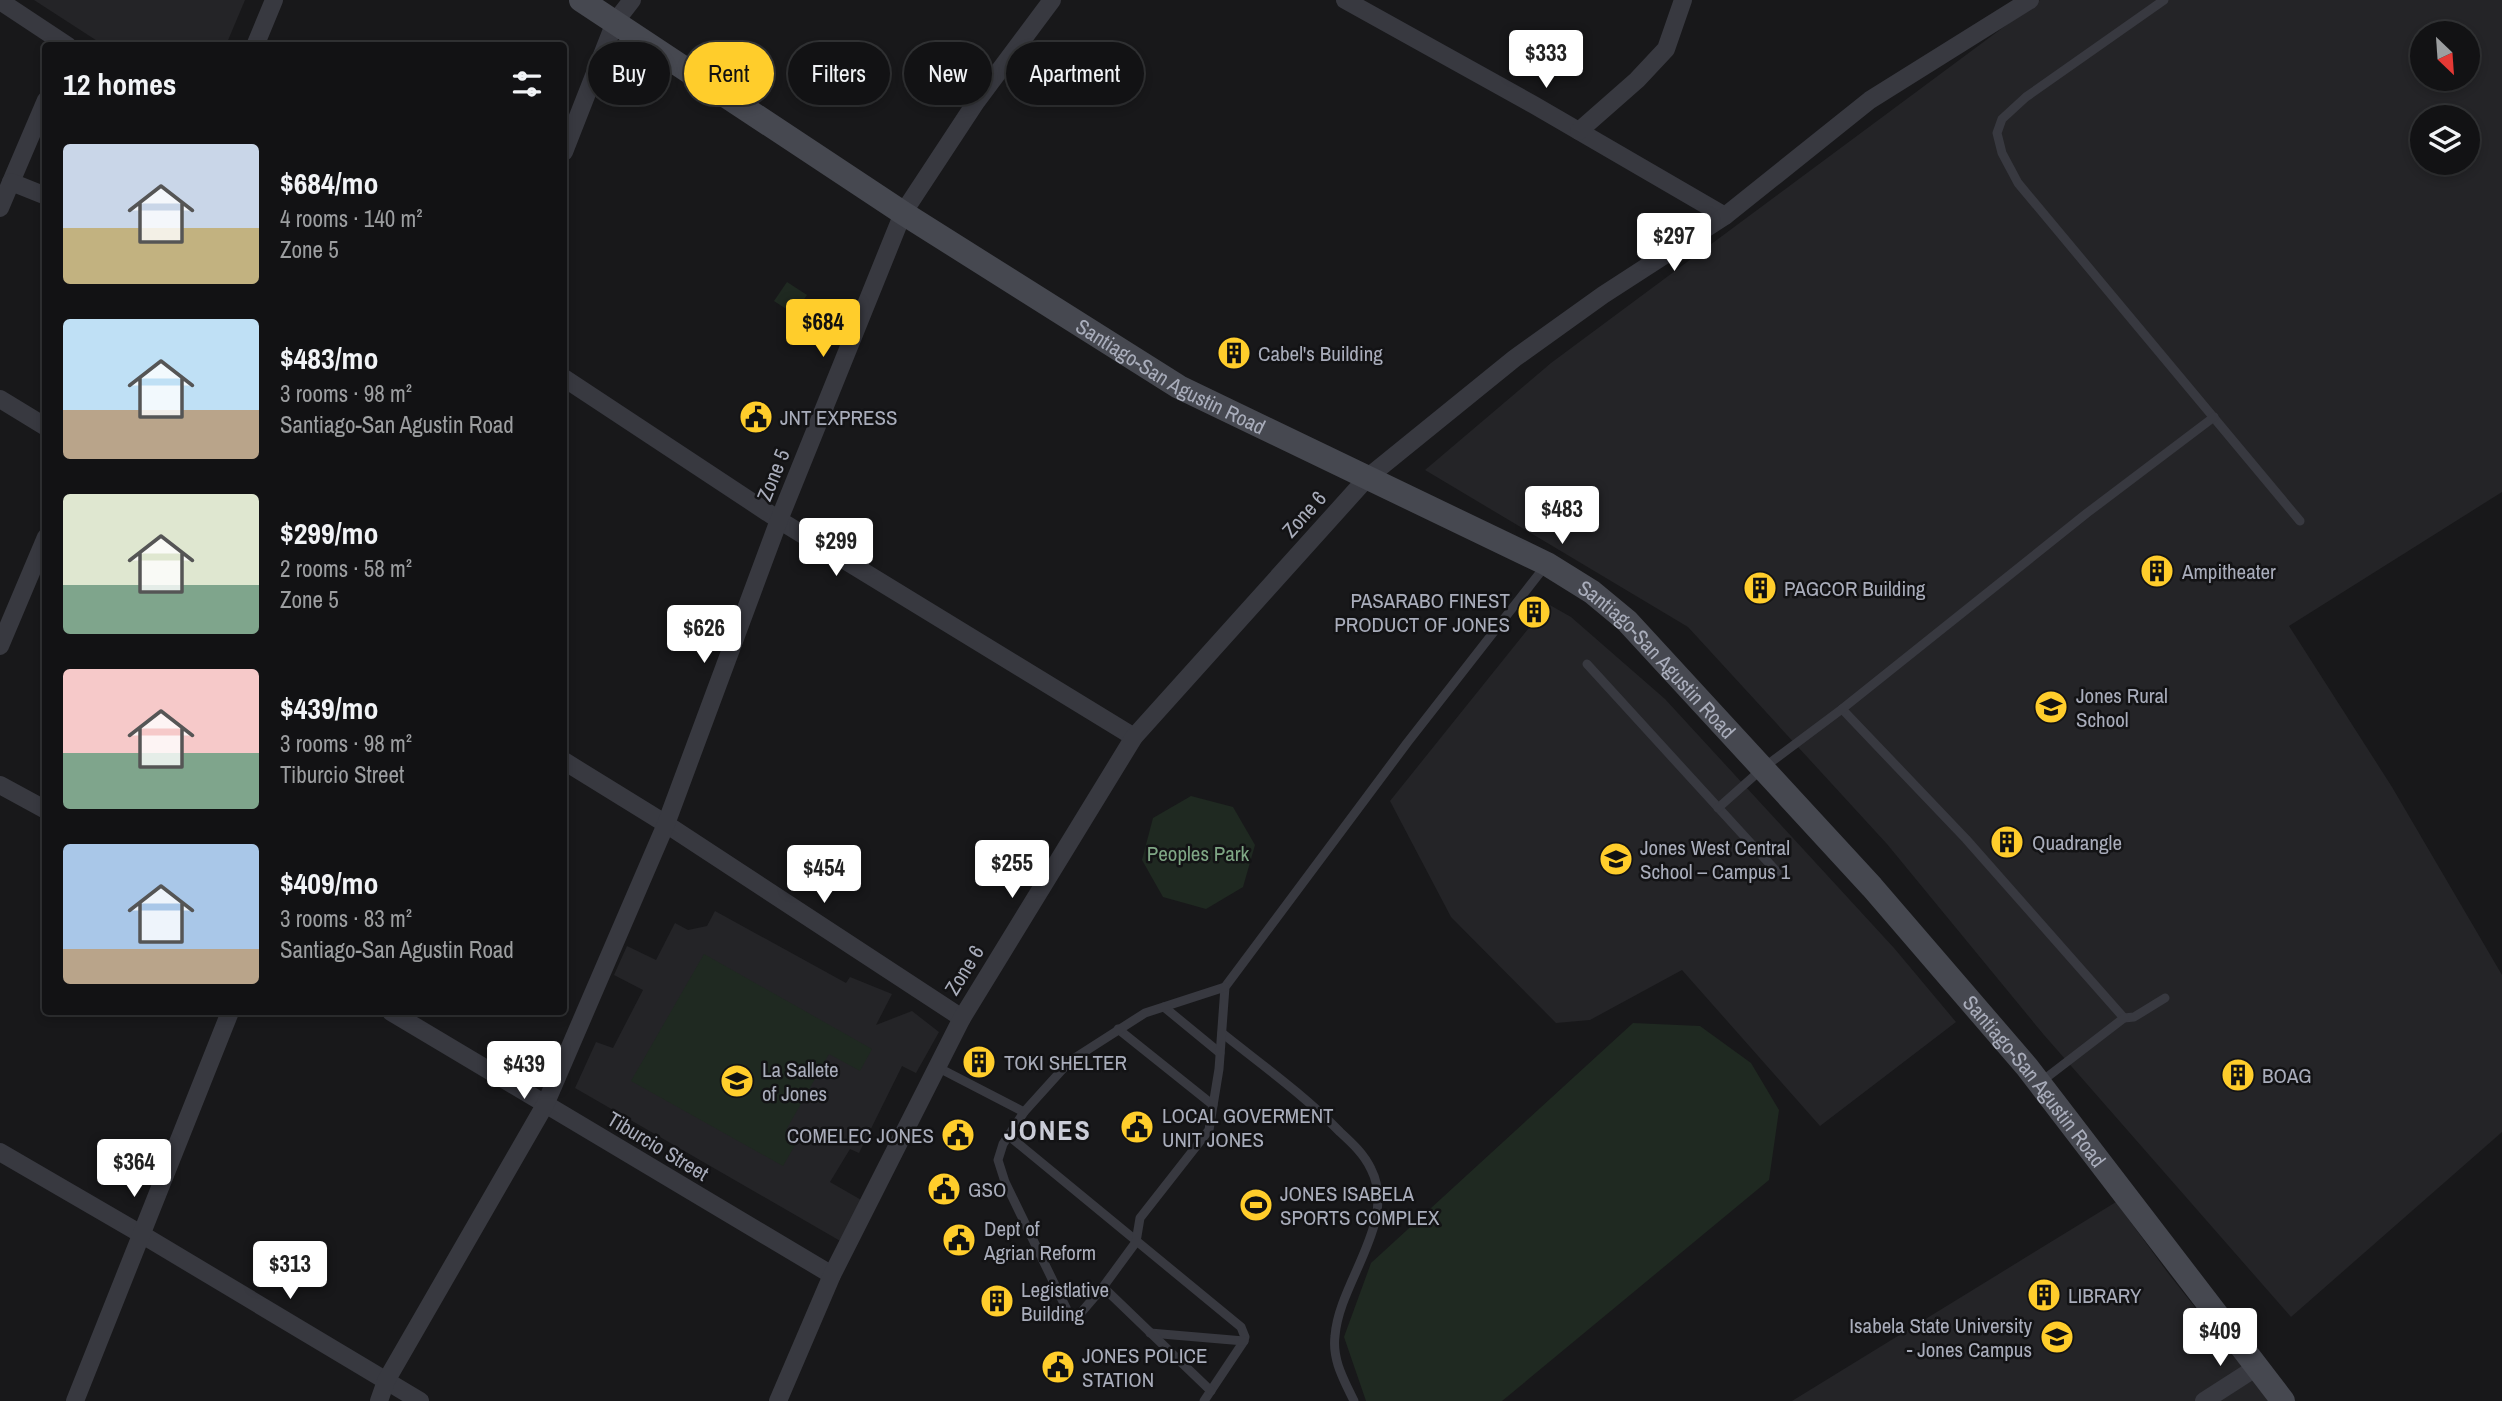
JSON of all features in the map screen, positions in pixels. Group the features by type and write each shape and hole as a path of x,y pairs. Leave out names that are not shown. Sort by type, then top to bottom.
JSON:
{"main road":[{"name":"Santiago-San Agustin Road","path":"581,0 903,213 1179,387 1547,564 1592,592 1627,621 1881,898 2039,1084 2283,1401"}],"street":[{"path":"258,42 274,0"},
{"path":"567,144 615,22 632,0"},
{"name":"Zone 5","path":"379,1401 386,1381 545,1105 666,824 779,520 903,213 976,102 1052,0"},
{"path":"1345,0 1726,216"},
{"path":"1579,131 1637,80 1666,49 1682,0"},
{"name":"Zone 6","path":"778,1401 832,1275 962,1018 1134,737 1367,478 1515,358 1603,295 1726,216 1870,100 2030,0"},
{"path":"0,1 62,42"},
{"path":"0,208 42,109"},
{"path":"11,182 42,194"},
{"path":"567,380 779,520 1134,737"},
{"path":"0,399 42,425"},
{"path":"0,646 42,546"},
{"path":"567,763 666,824 962,1018"},
{"path":"0,785 42,808"},
{"path":"75,1401 229,1015"},
{"name":"Tiburcio Street","path":"396,1015 832,1275"},
{"path":"0,1152 420,1401"},
{"path":"2204,1401 2257,1367"}],"lane":[{"path":"2164,0 2026,97 2002,119 1997,133 2002,153 2018,183 2089,271 2123,308 2300,521"},
{"path":"1718,808 1763,768 1842,709 2087,513 2214,417"},
{"path":"1225,987 1145,1013 1070,1061 1024,1112 1003,1144 998,1160 1005,1182 1069,1314 1079,1315 1102,1287 1136,1242 1140,1218 1209,1130 1220,1053 1225,987 1407,743 1547,564"},
{"path":"1587,664 1777,872"},
{"path":"1842,709 1966,839 2124,1018"},
{"path":"2039,1084 2124,1018 2134,1017 2165,998"},
{"path":"1164,1007 1220,1053"},
{"path":"1118,1029 1213,1105"},
{"path":"1222,1033 1320,1111 1362,1154 1377,1181 1374,1228 1340,1308 1334,1337 1337,1365 1354,1401"},
{"path":"937,1067 1024,1112"},
{"path":"1009,1136 1241,1327 1244,1341 1205,1401"},
{"path":"1102,1287 1210,1391"},
{"path":"1150,1333 1244,1341"}],"shaded area":[{"path":"34,0 245,0 227,42 99,42"},
{"name":"Jones Rural School","path":"2040,0 2502,0 2502,492 2289,626 2392,787 2502,975 2502,1132 2291,1317 2044,1035 1887,844 1688,627 1425,470 1551,363"},
{"name":"Jones West Central School – Campus 1","path":"1548,604 1571,617 1665,699 1894,948 1956,1022 1820,1126 1682,970 1590,1020 1556,1023 1451,917 1390,801"},
{"name":"La Sallete of Jones","path":"715,911 846,983 850,977 892,994 876,1025 912,1011 939,1032 916,1073 902,1066 859,1153 850,1149 830,1182 863,1201 842,1242 575,1088 596,1042 613,1048 643,990 614,975 627,946 656,960 675,923 688,930 707,926"},
{"name":"Isabela State University - Jones Campus","path":"2116,1202 2269,1401 1792,1401"}],"green space":[{"path":"787,282 807,295 794,314 774,301"},
{"name":"Peoples Park","path":"1191,796 1233,807 1255,845 1243,887 1206,909 1163,897 1142,860 1153,818"},
{"path":"704,954 872,1049 860,1071 829,1054 785,1132 798,1140 783,1166 631,1081"},
{"path":"1633,1023 1700,1026 1751,1063 1779,1110 1769,1180 1502,1401 1366,1401 1344,1337 1371,1263"}],"place":[{"name":"Cabel's Building","path":"1234,353"},
{"name":"JNT EXPRESS","path":"756,417"},
{"name":"Ampitheater","path":"2157,571"},
{"name":"PAGCOR Building","path":"1760,588"},
{"name":"PASARABO FINEST PRODUCT OF JONES","path":"1534,612"},
{"name":"Jones Rural School","path":"2051,707"},
{"name":"Quadrangle","path":"2007,842"},
{"name":"Jones West Central School – Campus 1","path":"1616,859"},
{"name":"TOKI SHELTER","path":"979,1062"},
{"name":"BOAG","path":"2238,1075"},
{"name":"La Sallete of Jones","path":"737,1081"},
{"name":"LOCAL GOVERMENT UNIT JONES","path":"1137,1127"},
{"name":"COMELEC JONES","path":"958,1135"},
{"name":"GSO","path":"944,1189"},
{"name":"JONES ISABELA SPORTS COMPLEX","path":"1256,1205"},
{"name":"Dept of Agrian Reform","path":"959,1240"},
{"name":"LIBRARY","path":"2044,1295"},
{"name":"Legistlative Building","path":"997,1301"},
{"name":"Isabela State University - Jones Campus","path":"2057,1337"},
{"name":"JONES POLICE STATION","path":"1058,1367"}],"district":[{"name":"JONES","path":"1048,1130"}]}
